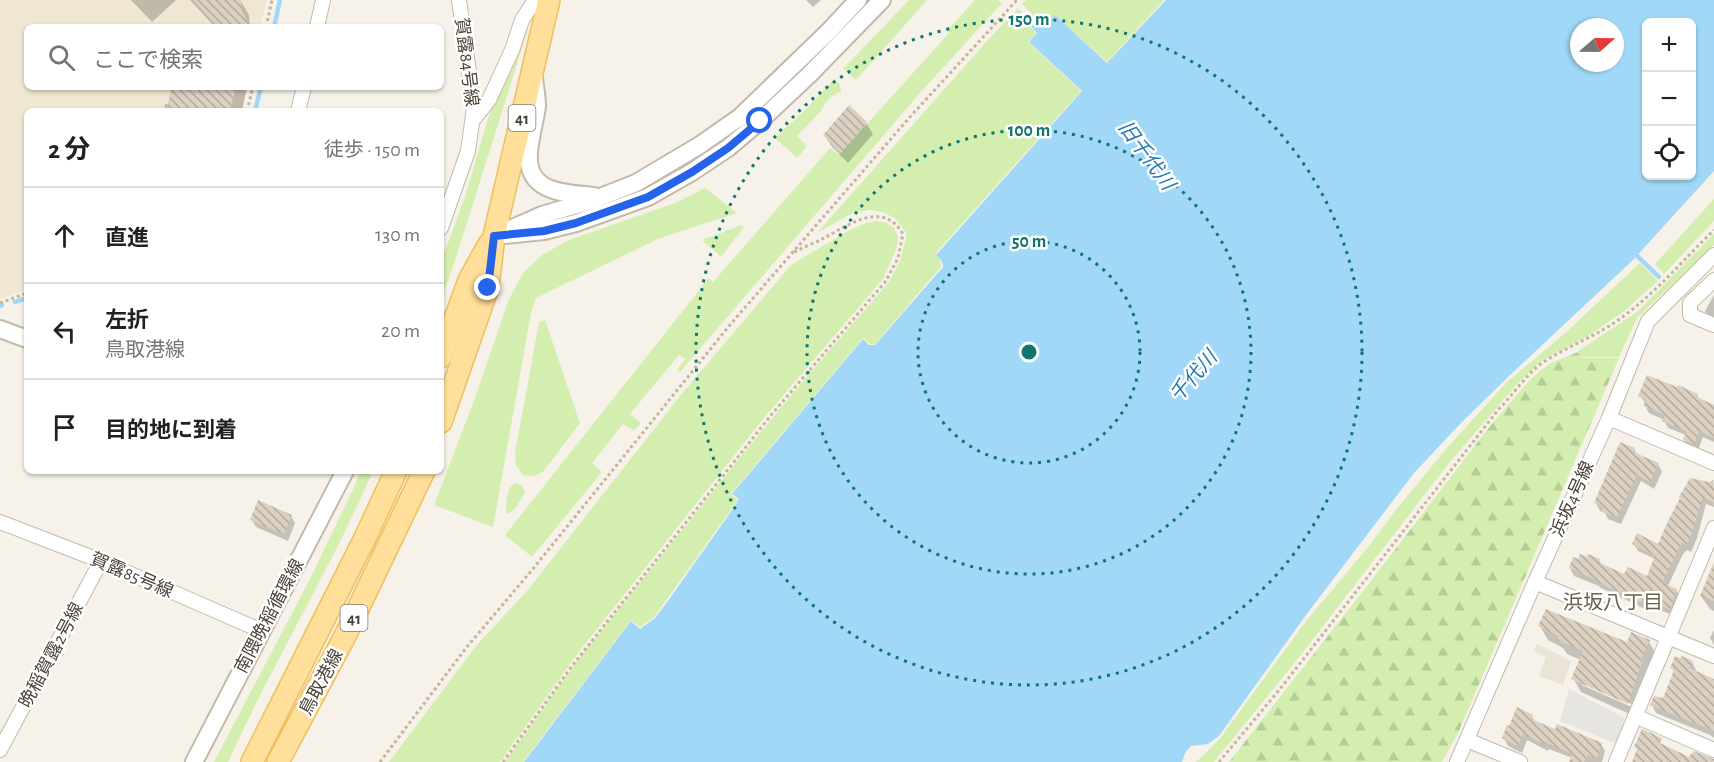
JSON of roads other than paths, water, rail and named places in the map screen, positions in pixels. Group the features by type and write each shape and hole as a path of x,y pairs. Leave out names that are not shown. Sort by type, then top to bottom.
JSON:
{"main road":[{"name":"41","path":"444,413 488,288 494,236 549,0"},
{"name":"41","path":"444,349 469,280 494,236"},
{"name":"鳥取港線","path":"252,762 365,538 395,474"},
{"name":"鳥取港線","path":"278,762 345,636 423,474"}],"street":[{"path":"318,24 323,0"},
{"name":"賀露84号線","path":"444,219 468,151 474,108 459,0"},
{"path":"473,120 489,100 512,50 522,20 535,0"},
{"path":"494,236 542,214 636,183 700,145 740,117 858,0"},
{"path":"494,236 544,231 576,223 648,197 692,172 728,148 760,121 809,75 882,0"},
{"path":"533,74 537,104 529,155 532,176 544,187 572,194 602,196"},
{"path":"299,108 303,90"},
{"name":"浜坂4号線","path":"1457,762 1609,418 1648,321 1714,255"},
{"path":"1714,280 1690,303 1690,315 1714,325"},
{"path":"0,329 24,338"},
{"path":"1609,418 1714,463"},
{"name":"南隈晩稲循環線","path":"194,762 343,474"},
{"name":"賀露85号線","path":"0,522 101,561 262,631"},
{"path":"1616,762 1669,636 1708,561 1714,528"},
{"name":"晩稲賀露2号線","path":"0,750 101,561"},
{"path":"1535,582 1714,656"},
{"path":"1635,716 1714,750"},
{"path":"1467,740 1520,762"}],"water":[{"path":"1166,0 1714,0 1714,171 1633,260 1509,376 1414,473 1306,615 1219,736 1208,744 1191,746 1182,762 524,762 631,621 640,629 654,619 668,601 735,506 739,499 732,494 863,339 869,345 875,345 943,267 942,261 936,255 1082,91 1029,42 1037,33 1024,19 1030,13 1047,23 1055,15 1107,63"}],"waterway":[{"path":"275,24 280,0"},
{"path":"256,108 260,90"},
{"path":"1633,252 1659,277"},
{"path":"15,302 24,299"}],"district":[{"name":"浜坂八丁目","path":"1613,602"}],"water label":[{"name":"旧千代川","path":"1147,155"},
{"name":"千代川","path":"1193,376"}]}
